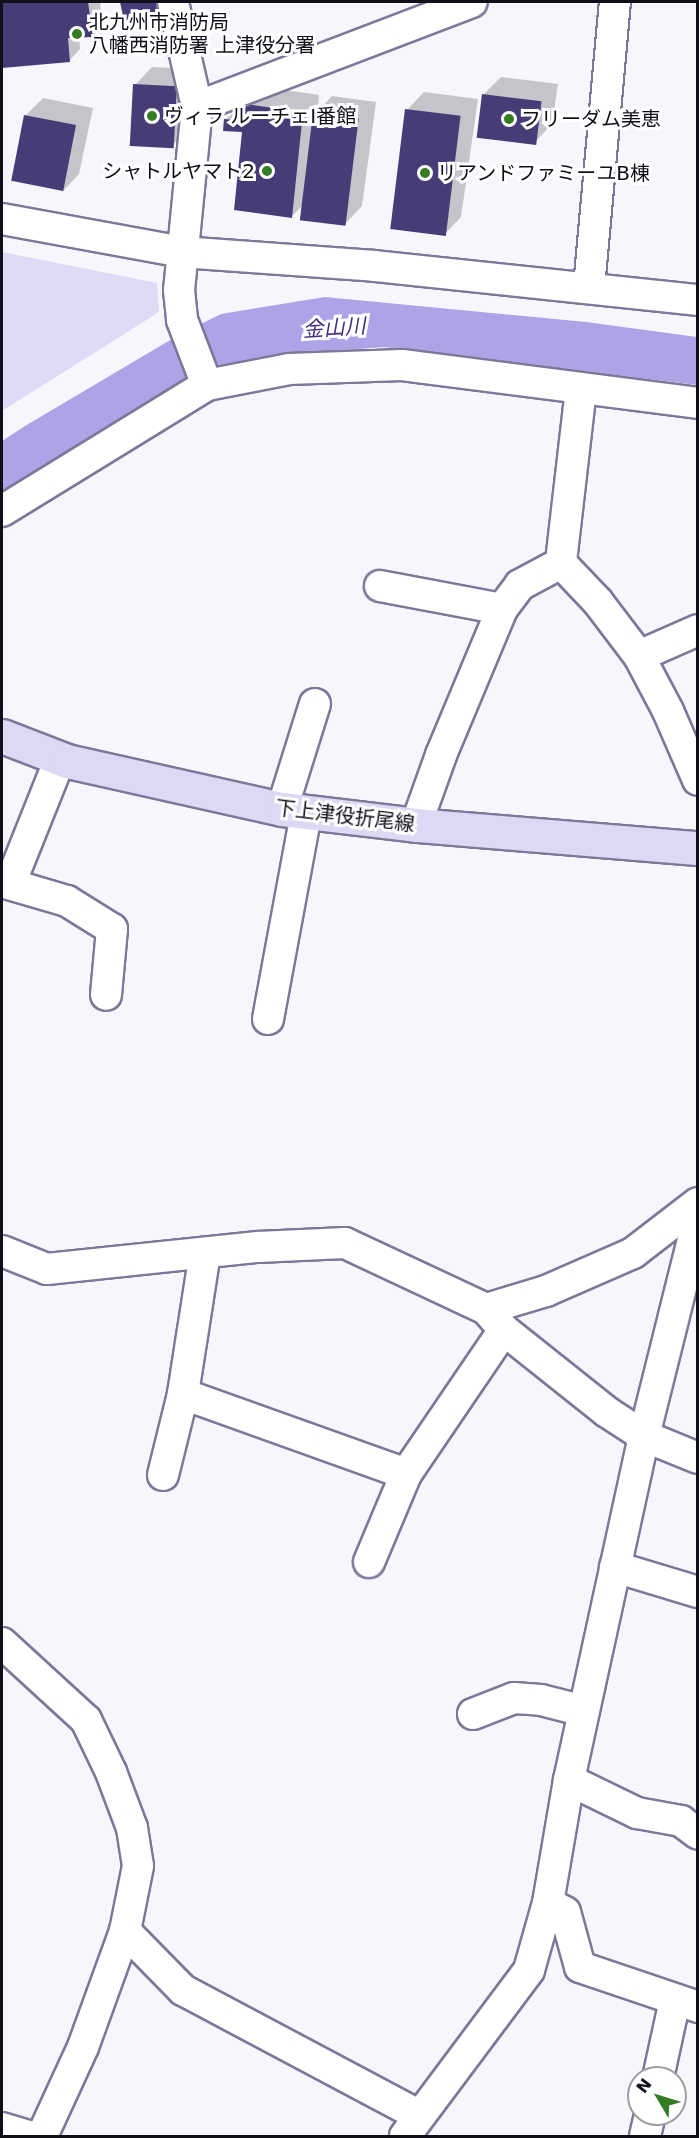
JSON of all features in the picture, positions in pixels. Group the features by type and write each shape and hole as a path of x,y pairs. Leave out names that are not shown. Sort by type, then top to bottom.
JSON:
{"main road":[{"name":"下上津役折尾線","path":"2,736 60,759 294,811 416,825 698,848"}],"street":[{"path":"173,2 197,107 179,290 182,320 207,385"},
{"path":"197,107 472,2"},
{"path":"589,287 615,2"},
{"path":"2,219 181,252 374,266 698,300"},
{"path":"2,511 207,385 289,369 402,365 698,403"},
{"path":"581,389 561,563 604,610 639,656 668,711 698,780"},
{"path":"416,825 441,755 502,609 520,585 561,563"},
{"path":"380,586 502,609"},
{"path":"639,656 698,630"},
{"path":"268,1019 294,811 315,704"},
{"path":"60,759 6,883 67,902 112,929 106,995"},
{"path":"369,1562 406,1474 495,1319 546,1291 633,1253 698,1203"},
{"path":"125,1930 183,1990 412,2126 529,1970 548,1903 569,1780 644,1436 698,1219"},
{"path":"2,1251 47,1269 302,1244 345,1243 495,1319 607,1412 644,1436 698,1458"},
{"path":"163,1475 183,1394 206,1253"},
{"path":"183,1394 406,1474"},
{"path":"615,1567 698,1592"},
{"path":"2,1643 86,1720 111,1772 132,1828 138,1866 125,1930 83,2047 42,2136"},
{"path":"473,1714 514,1698 541,1700 584,1711"},
{"path":"569,1780 637,1813 681,1821 698,1833"},
{"path":"548,1903 565,1912 580,1967 686,2003 662,2066"},
{"path":"2,2128 29,2136"}],"shaded area":[{"path":"2,252 157,283 159,312 2,411"}],"water":[{"name":"金山川","path":"325,297 586,322 697,337 697,385 384,347 282,355 193,374 2,491 2,441 25,426 177,336 221,314"}],"building":[{"path":"2,2 88,2 93,37 68,38 70,62 2,68"},
{"path":"120,2 156,2 159,16 125,25"},
{"name":"ヴィラ ルーチェⅠ番館","path":"133,84 177,86 174,148 130,146"},
{"name":"フリーダム美恵","path":"482,94 542,101 536,145 477,138"},
{"name":"シャトルヤマト2","path":"245,104 303,112 292,218 234,210 242,132 223,131 224,119 244,121"},
{"name":"リアンドファミーユB棟","path":"405,109 461,116 446,236 390,229"},
{"path":"313,113 359,119 345,226 300,220"},
{"path":"24,115 76,125 63,191 11,181"}],"place":[{"name":"北九州市消防局 八幡西消防署 上津役分署","path":"77,34"},
{"name":"ヴィラ ルーチェⅠ番館","path":"152,116"},
{"name":"フリーダム美恵","path":"509,119"},
{"name":"シャトルヤマト2","path":"267,171"},
{"name":"リアンドファミーユB棟","path":"425,173"}]}
